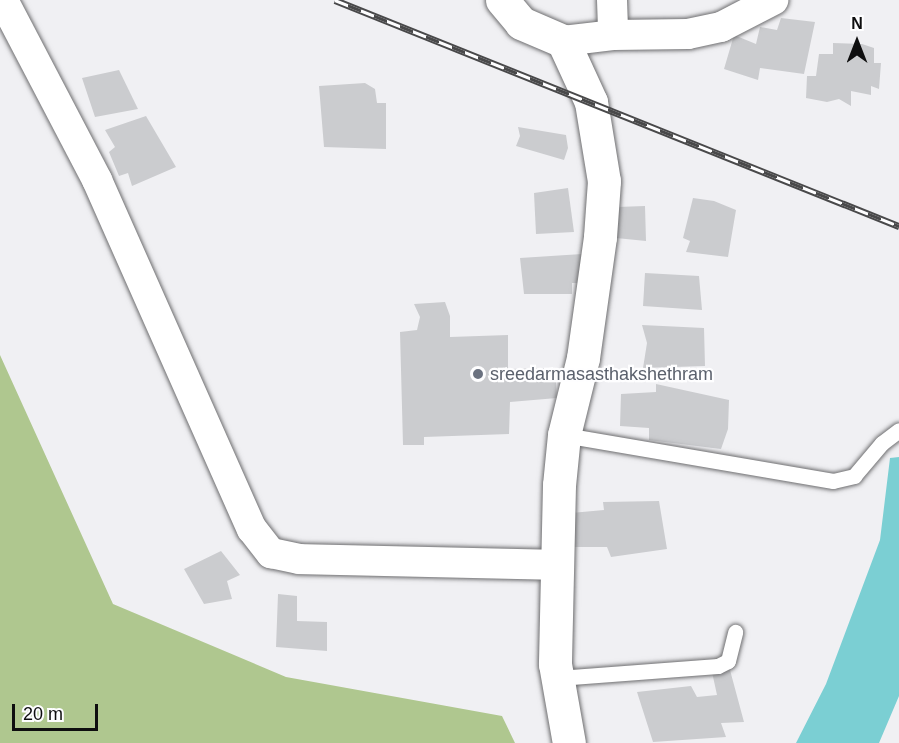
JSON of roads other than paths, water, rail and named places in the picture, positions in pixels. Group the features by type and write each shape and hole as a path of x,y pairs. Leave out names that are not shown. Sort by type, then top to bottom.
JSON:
{"street":[{"path":"3,0 97,180 252,529 271,553 299,559 558,565"},
{"path":"502,0 521,23 563,41 613,35 688,34 720,27 773,0"},
{"path":"612,0 613,35"},
{"path":"563,41 591,102 604,181 600,237 583,358 564,435 559,485 555,664 569,743"}],"lane":[{"path":"564,435 833,481 854,476 882,443 899,430"},
{"path":"558,678 718,666 728,661 735,632"}],"water":[{"path":"899,457 899,696 879,743 796,743 826,684 880,540 890,458"}],"railway":[{"path":"335,0 899,226"}],"place":[{"name":"sreedarmasasthakshethram","path":"478,374"}]}
